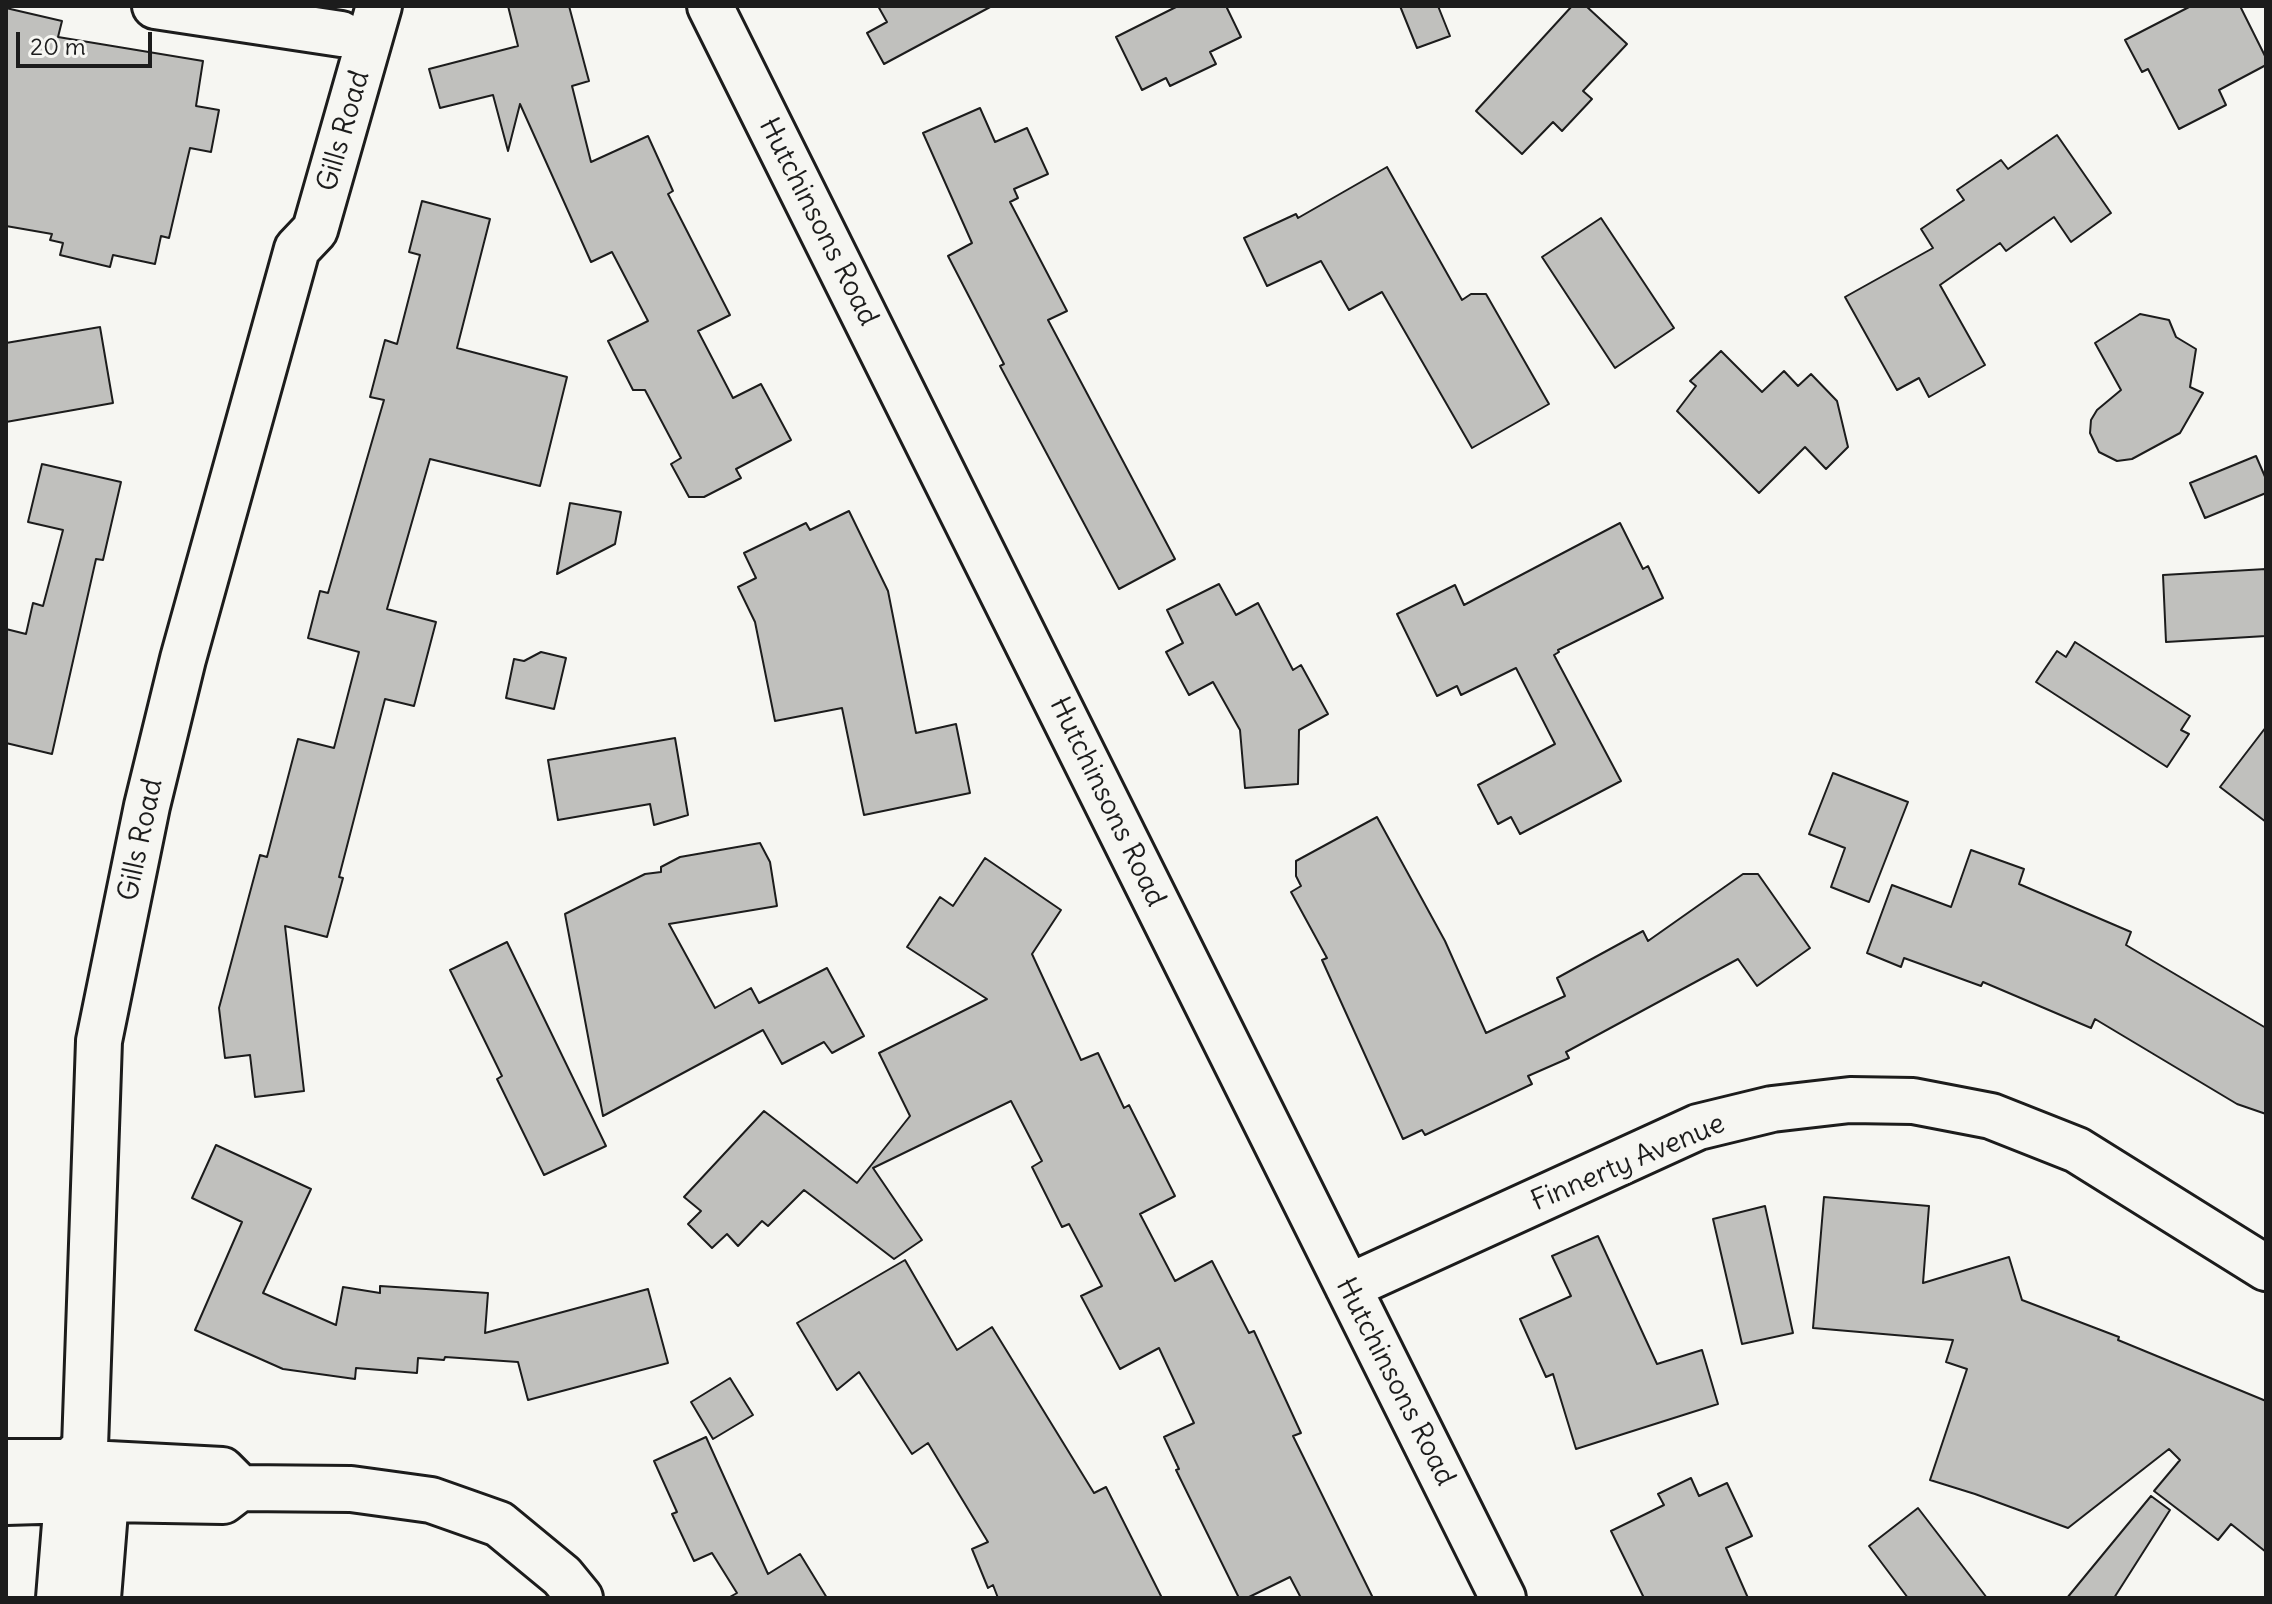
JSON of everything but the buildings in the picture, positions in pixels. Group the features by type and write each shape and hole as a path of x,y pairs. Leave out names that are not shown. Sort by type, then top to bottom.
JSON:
{"street":[{"path":"155,6 344,20"},
{"name":"Gills Road","path":"98,1598 87,1474 99,1041 147,806 183,659 297,249 315,230 379,6"},
{"name":"Hutchinsons Road","path":"710,6 1503,1598"},
{"name":"Gills Road","path":"297,249 290,225 344,20"},
{"name":"Finnerty Avenue","path":"1348,1287 1698,1127 1772,1109 1850,1100 1913,1101 1991,1116 2077,1150 2266,1268"},
{"path":"6,1462 87,1474 223,1501 240,1488 351,1489 431,1500 499,1524 562,1576 580,1598"},
{"path":"6,1502 87,1474"},
{"name":"Gills Road","path":"59,1598 87,1474"}]}
